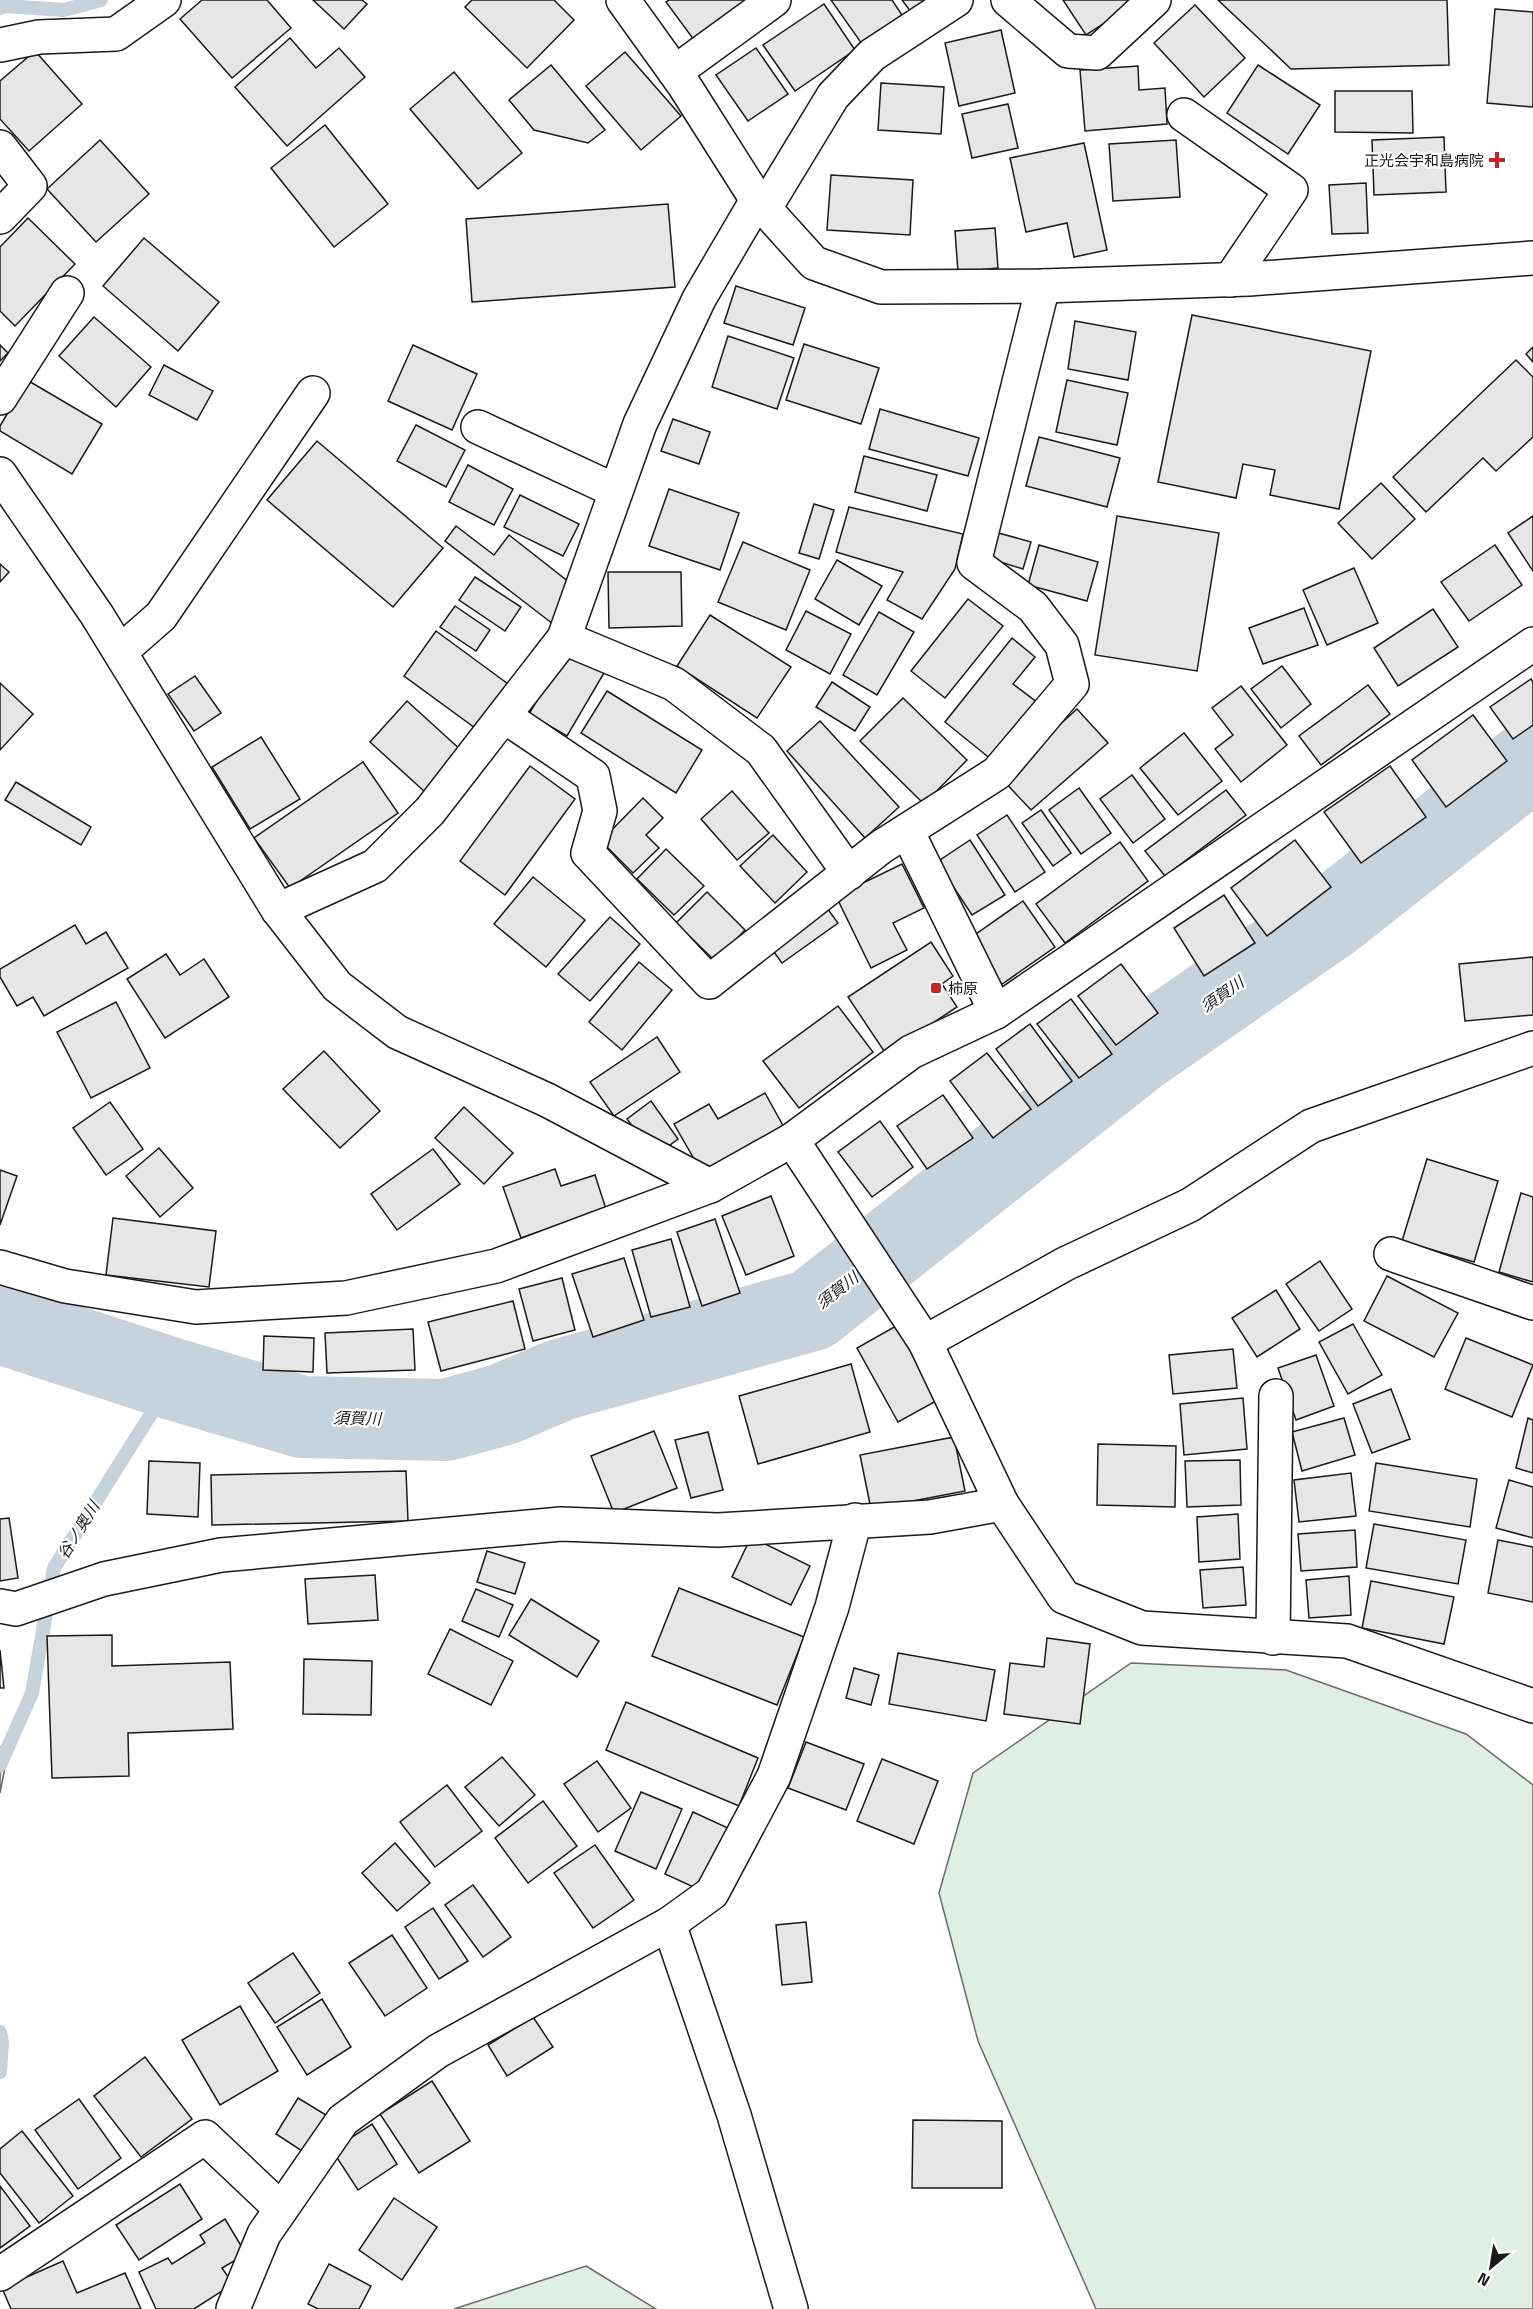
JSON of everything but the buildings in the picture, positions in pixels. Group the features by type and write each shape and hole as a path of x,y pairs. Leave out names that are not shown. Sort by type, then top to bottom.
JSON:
{"street":[{"path":"0,45 39,37 116,34 164,0"},
{"path":"623,0 675,72 761,204 814,263 881,287 1043,286 1230,280 1533,258"},
{"path":"675,72 774,0"},
{"path":"278,910 375,866 430,811 564,638 640,424 699,299 833,96 872,55 956,0"},
{"path":"1008,0 1068,51 1097,53 1154,0"},
{"path":"1184,115 1291,190 1230,280"},
{"path":"0,147 30,186 0,217"},
{"path":"504,716 593,776 600,811 588,853 709,982 881,847 997,773 1072,684 1062,645 1033,607 974,563 1043,286"},
{"path":"0,398 67,293"},
{"path":"120,652 161,616 313,393"},
{"path":"477,427 616,491"},
{"path":"0,474 98,615 278,910 337,986 397,1032 547,1100 710,1186"},
{"path":"564,638 674,684 761,750 849,873"},
{"path":"0,1267 65,1286 196,1307 346,1298 496,1266 710,1186 792,1140 911,1052 996,1012 1533,644"},
{"path":"907,831 996,1012"},
{"path":"925,1342 1065,1264 1190,1205 1311,1126 1533,1048"},
{"path":"792,1140 925,1342 1002,1504 1064,1597 1142,1628 1347,1641 1533,1706"},
{"path":"1391,1254 1533,1303"},
{"path":"1273,1638 1276,1396"},
{"path":"8,1607 68,1592 104,1579 221,1555 561,1524 718,1530 930,1517 1002,1504"},
{"path":"233,2309 264,2234 344,2120 438,2051 669,1924 712,1893 774,1776 832,1607 855,1520"},
{"path":"669,1924 734,2115 791,2309"},
{"path":"0,2274 205,2137 281,2209"}],"green space":[{"path":"1131,1663 1286,1670 1466,1734 1533,1785 1533,2309 1096,2309 978,2041 939,1893 973,1773"},
{"path":"0,1747 8,1752 0,1793"},
{"path":"586,2266 656,2309 454,2309"}],"waterway":[{"path":"0,8 5,6 64,10 101,0"},
{"name":"須賀川","path":"0,1323 173,1379 302,1417 446,1420 504,1404 560,1380 812,1310 1137,1053 1330,919 1533,759"},
{"name":"谷ノ奥川","path":"0,1765 32,1693 54,1568 173,1379"},
{"name":"谷ノ奥川","path":"0,2032 2,2042 0,2072"}],"place":[{"name":"正光会宇和島病院","path":"1497,160"},
{"name":"柿原","path":"936,988"}]}
